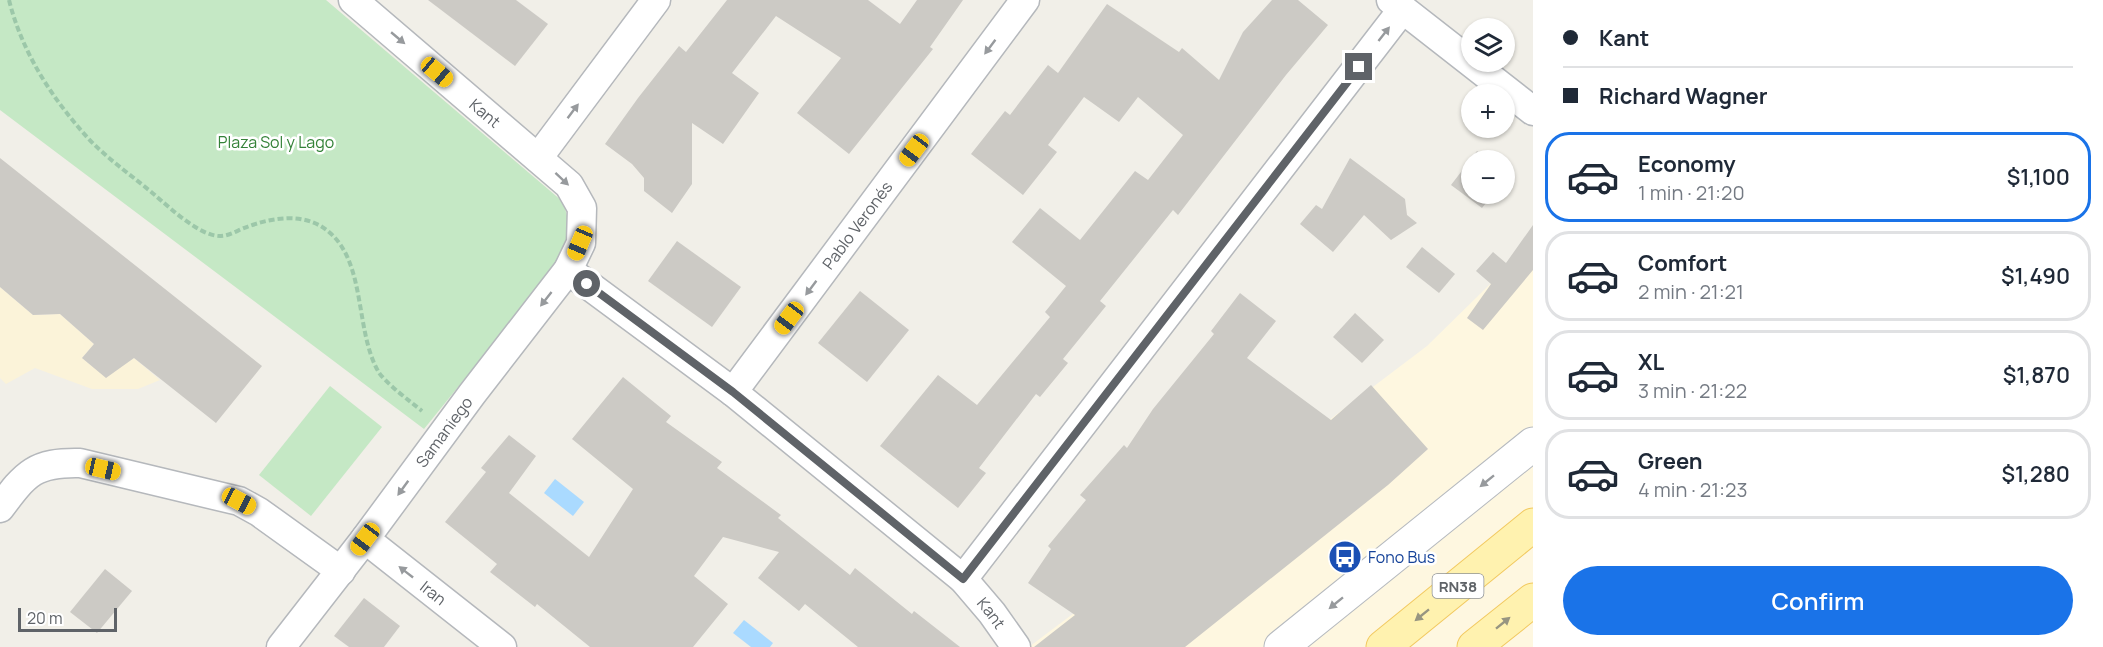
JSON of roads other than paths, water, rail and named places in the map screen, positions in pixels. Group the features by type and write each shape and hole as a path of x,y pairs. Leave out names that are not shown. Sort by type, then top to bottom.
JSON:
{"main road":[{"path":"1281,647 1533,444"},
{"name":"RN38","path":"1383,647 1533,525"},
{"path":"1474,647 1533,600"}],"street":[{"name":"Kant","path":"353,0 569,185 582,208"},
{"path":"538,158 656,0"},
{"name":"Pablo Veronés","path":"733,392 1025,0"},
{"path":"963,579 1396,5 1533,111"},
{"name":"Samaniego","path":"281,647 568,270 580,243 582,208"},
{"name":"Kant","path":"568,270 733,392 963,579 1016,647"},
{"path":"0,508 9,477 58,463 80,463 239,501 341,571"},
{"name":"Iran","path":"365,539 502,647"}],"water":[{"path":"555,479 584,502 573,516 544,493"},
{"path":"744,620 773,643 770,647 751,647 733,633"}],"place":[{"name":"Fono Bus","path":"1345,557"}],"park label":[{"name":"Plaza Sol y Lago","path":"276,142"}]}
